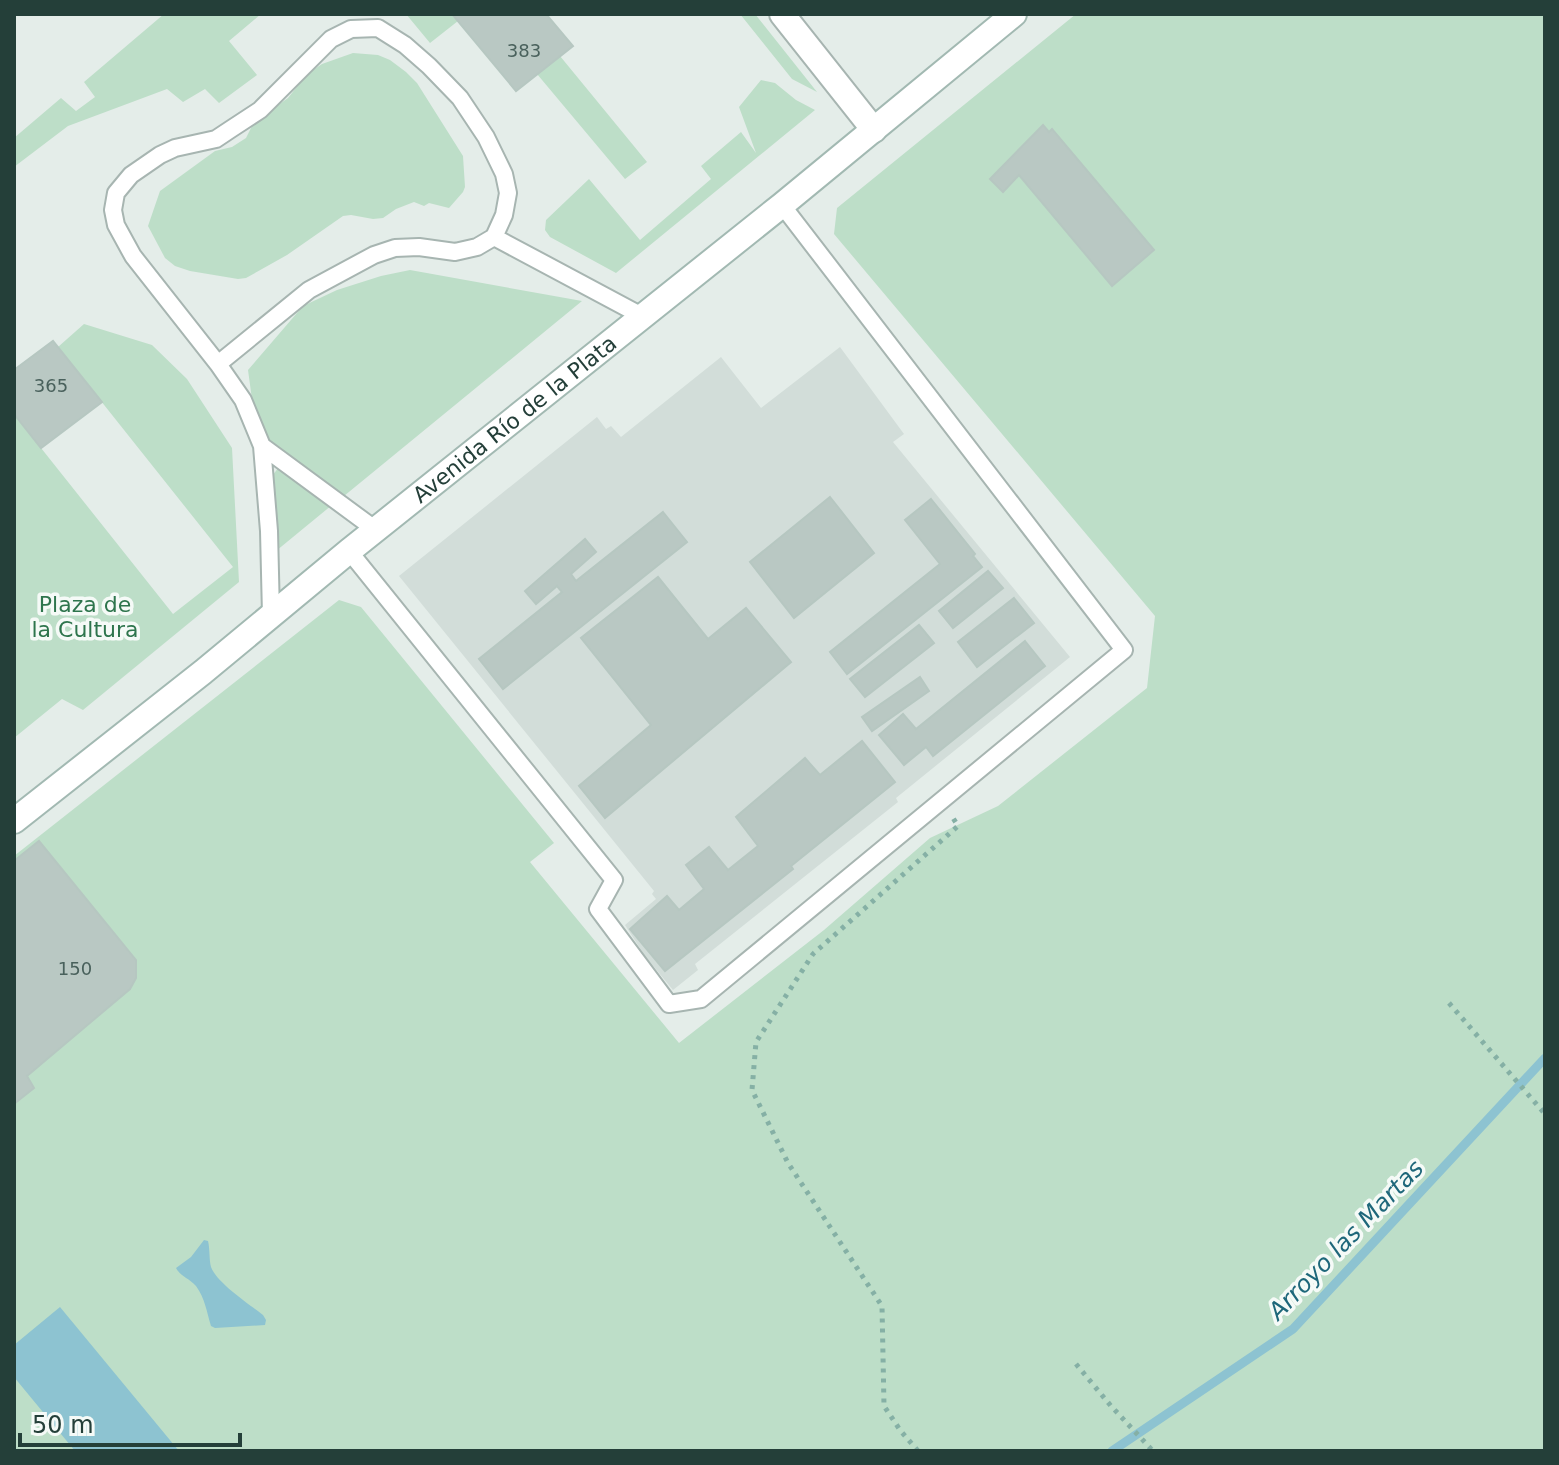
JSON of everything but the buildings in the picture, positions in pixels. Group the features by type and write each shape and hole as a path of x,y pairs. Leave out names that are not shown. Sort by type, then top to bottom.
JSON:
{"main road":[{"path":"782,14 874,130"},
{"name":"Avenida Río de la Plata","path":"14,821 782,205 1014,14"}],"lane":[{"path":"218,364 309,290 374,255 395,248 419,247 455,252 477,247 494,237 504,215 508,193 504,174 486,137 460,98 429,66 405,45 378,28 351,29 331,39 260,110 216,139 175,148 160,155 131,175 116,193 113,210 124,241 243,400 262,446 269,531 271,615"},
{"path":"349,551 614,880 598,909 669,1004 701,999 1124,650 782,205"},
{"path":"494,237 642,316"},
{"path":"262,446 376,530"}],"path":[{"path":"918,1451 884,1406 882,1306 788,1163 752,1090 756,1042 813,954 958,826 941,801"},
{"path":"1449,1003 1545,1114"},
{"path":"1076,1364 1153,1451"}],"shaded area":[{"path":"840,347 904,434 893,442 1070,657 896,798 898,802 695,964 698,970 673,990 625,925 656,899 652,894 654,891 399,576 597,417 606,429 611,426 621,437 721,357 761,408"}],"green space":[{"path":"164,14 261,14 229,41 257,75 219,103 205,89 183,102 167,89 68,126 14,167 14,138 61,98 76,111 95,97 84,82"},
{"path":"406,14 452,14 458,21 430,43"},
{"path":"740,14 755,14 817,92 792,79"},
{"path":"1076,14 1545,14 1545,1451 14,1451 14,856 339,600 361,607 554,843 530,862 679,1043 824,930 930,838 998,806 1147,688 1155,616 834,234 837,208"},
{"path":"353,53 378,55 406,72 417,83 463,156 465,187 449,208 414,202 383,218 343,216 287,255 246,278 190,271 175,266 165,258 148,226 160,191 215,151 232,147 246,138 254,122 288,98 307,74 322,64"},
{"path":"560,56 647,162 625,179 537,74"},
{"path":"761,80 775,83 815,110 616,273 550,237 545,230 546,220 589,179 640,240 711,179 701,166 741,132 756,153 739,107"},
{"path":"410,270 582,301 344,496 269,440 254,414 248,370 303,306 337,290"},
{"name":"Plaza de la Cultura","path":"84,324 152,345 187,379 232,448 239,582 83,710 62,699 14,738 14,414 173,614 233,567 58,347"},
{"path":"279,467 332,505 276,551 272,476"}],"water":[{"path":"204,1240 208,1241 214,1273 263,1315 265,1325 211,1326 199,1291 176,1268 191,1257"},
{"path":"60,1307 179,1451 75,1451 14,1377 14,1345"}],"waterway":[{"name":"Arroyo las Martas","path":"1112,1451 1293,1329 1545,1058"}]}
